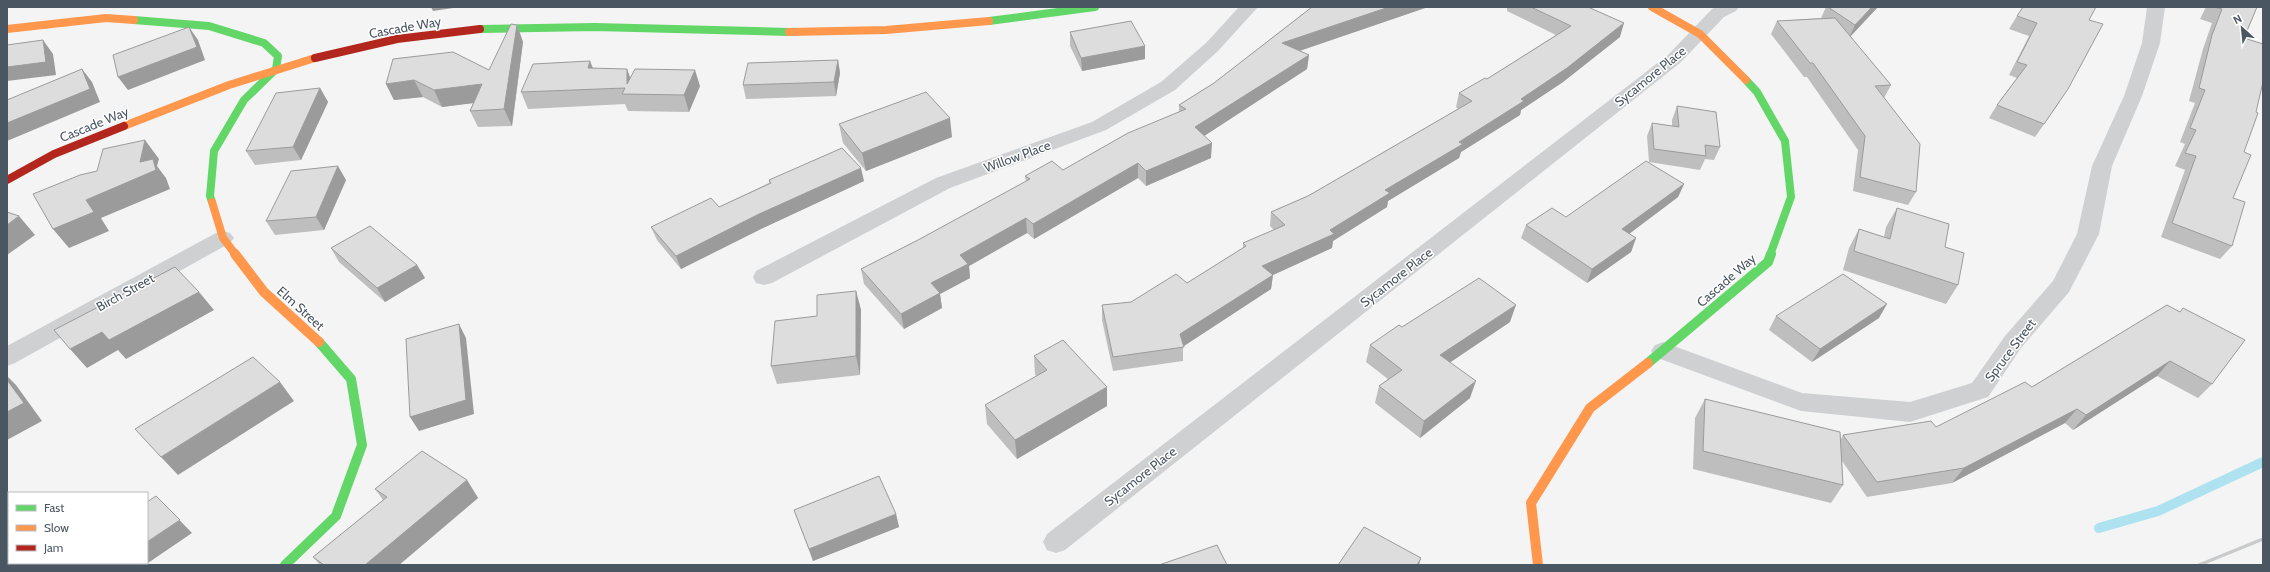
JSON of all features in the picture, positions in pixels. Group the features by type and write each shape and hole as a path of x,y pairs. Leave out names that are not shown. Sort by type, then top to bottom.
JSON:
{"street":[{"name":"Cascade Way","path":"7,180 59,152 184,102 276,69 387,42 460,30 529,27 598,27 815,32 926,27 1049,14 1095,7"},
{"name":"Willow Place","path":"764,277 943,183 1099,126 1168,86 1212,47 1249,7"},
{"name":"Cascade Way","path":"1538,565 1531,503 1590,408 1663,351 1768,262 1791,196 1785,141 1757,92 1700,34 1652,7"},
{"name":"Sycamore Place","path":"1056,542 1662,69 1700,34 1718,13 1730,7"},
{"name":"Spruce Street","path":"1663,351 1801,402 1910,412 1980,390 2013,342 2061,286 2088,234 2102,166 2133,96 2151,43 2156,7"},
{"path":"7,29 106,18 209,26 264,43 278,56 276,69"},
{"name":"Elm Street","path":"276,69 244,100 214,151 210,196 223,238 264,292 312,334 351,379 362,445 336,516 285,565"},
{"name":"Birch Street","path":"7,357 223,238"}],"building":[{"path":"1312,7 1389,7 1282,43 1309,55 1195,127 1212,143 1146,171 1138,163 1033,224 1026,218 960,255 968,264 931,283 940,293 901,314 861,269 1030,179 1025,176 1052,161 1063,170 1128,133 1186,109 1179,105 1214,83"},
{"path":"1531,7 1588,7 1624,23 1567,68 1521,99 1524,101 1459,142 1463,144 1385,190 1390,193 1330,230 1334,234 1262,266 1273,275 1180,334 1184,347 1113,357 1102,305 1131,302 1176,274 1187,283 1246,246 1243,243 1285,225 1271,212 1308,196 1472,101 1459,93 1485,78 1487,79 1571,26"},
{"path":"1828,7 1872,7 1855,25"},
{"path":"2023,7 2096,7 2089,20 2103,24 2068,89 2044,124 1997,105 2027,65 2017,62 2037,23 2017,16"},
{"path":"2214,7 2257,7 2244,38 2263,44 2263,82 2256,112 2258,113 2244,152 2251,155 2233,198 2245,202 2232,246 2172,223 2196,156 2185,153 2196,130 2190,128 2205,90 2199,88 2212,35 2222,9"},
{"path":"1835,18 1891,85 1875,86 1920,144 1916,192 1860,177 1865,136 1813,63 1810,63 1777,21"},
{"path":"1131,21 1145,46 1081,58 1070,32"},
{"path":"511,24 517,25 504,109 470,111 482,84 434,90 414,80 386,84 393,59 453,52 489,70"},
{"path":"189,27 197,47 118,77 113,55"},
{"path":"43,40 46,62 7,67 7,45"},
{"path":"838,60 834,82 743,85 748,63"},
{"path":"590,61 588,68 627,69 627,84 635,69 695,70 684,95 622,94 625,88 521,92 533,64"},
{"path":"82,69 90,89 7,123 7,100"},
{"path":"320,88 293,147 246,151 276,93"},
{"path":"926,92 950,118 862,153 839,124"},
{"path":"1677,106 1716,112 1720,147 1705,145 1706,156 1654,149 1652,123 1679,127"},
{"path":"145,140 140,162 153,159 156,170 86,200 94,212 53,229 33,194 80,175 97,171 103,149"},
{"path":"842,148 861,168 757,215 676,256 651,227 711,198 719,207 771,183 769,180"},
{"path":"1646,161 1684,184 1622,229 1636,238 1592,269 1526,225 1552,208 1566,217"},
{"path":"338,166 316,217 266,221 291,171"},
{"path":"1897,208 1949,224 1945,247 1964,253 1958,285 1854,251 1859,229 1890,239"},
{"path":"7,212 19,216 7,225"},
{"path":"370,226 417,265 377,288 331,248"},
{"path":"175,267 199,292 109,340 102,332 70,349 54,330"},
{"path":"1843,274 1887,304 1820,349 1776,316"},
{"path":"1479,278 1516,305 1440,355 1476,381 1424,421 1379,386 1402,370 1370,345 1399,325 1402,327"},
{"path":"856,291 856,356 771,366 775,321 817,316 817,295"},
{"path":"2167,305 2180,312 2183,308 2245,340 2212,384 2170,361 2086,415 2077,409 1964,468 1877,482 1843,435 1931,421 1936,427 2025,382 2032,387"},
{"path":"459,324 466,400 410,417 406,339"},
{"path":"1063,340 1107,387 1015,440 985,405 1047,370 1034,356"},
{"path":"253,357 280,382 161,457 135,429"},
{"path":"7,380 24,403 7,412"},
{"path":"1705,399 1840,432 1843,485 1703,451"},
{"path":"422,451 467,480 365,565 324,565 313,557 387,497 375,489"},
{"path":"879,476 896,514 809,549 794,510"},
{"path":"156,496 180,520 148,541 148,501"},
{"path":"1364,527 1421,558 1417,565 1338,565"},
{"path":"1217,545 1227,565 1159,565"},
{"path":"50,564 114,564 112,565 48,565"}],"waterway":[{"path":"2099,528 2158,511 2263,462"}],"railway":[{"path":"2199,565 2263,539"}],"traffic: fast":[{"path":"989,21 1095,7"},
{"path":"134,20 209,26 264,43 278,56 276,69 244,100 214,151 210,196 212,202"},
{"path":"480,29 595,27 789,32"},
{"path":"1648,363 1768,262 1791,197 1785,141 1757,92 1746,80"},
{"path":"285,565 336,516 362,445 351,379 319,342"}],"traffic: slow":[{"path":"1652,7 1700,34 1746,80"},
{"path":"7,29 106,18 134,20"},
{"path":"789,32 886,30 989,21"},
{"path":"124,126 229,85 315,58"},
{"path":"212,202 223,238 264,292 319,342"},
{"path":"1538,565 1531,503 1590,408 1648,363"}],"traffic: jam":[{"path":"315,58 397,39 480,29"},
{"path":"7,180 54,154 124,126"}]}
